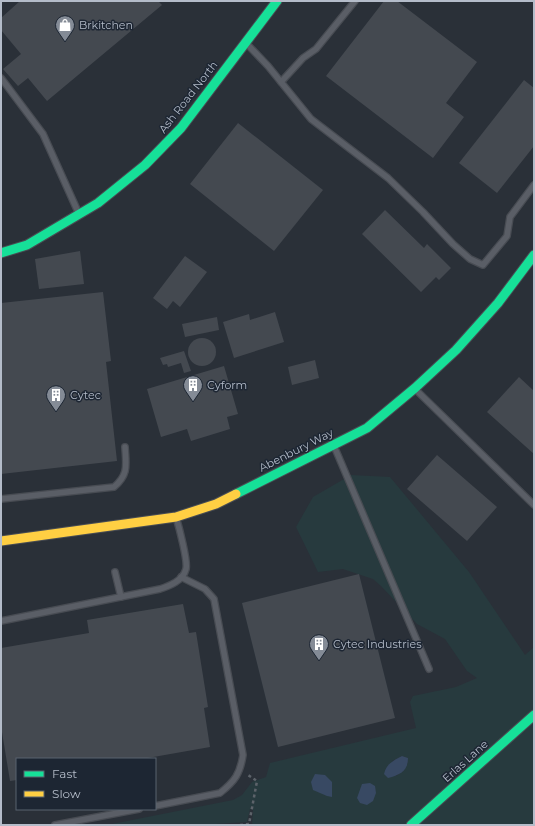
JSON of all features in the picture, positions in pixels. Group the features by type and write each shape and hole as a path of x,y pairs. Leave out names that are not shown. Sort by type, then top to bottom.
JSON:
{"street":[{"name":"Ash Road North","path":"1,253 27,245 98,203 150,160 181,128 277,1"},
{"name":"Abenbury Way","path":"1,541 176,517 216,504 367,428 456,350 498,303 534,254"},
{"name":"Erlas Lane","path":"411,825 534,715"}],"lane":[{"path":"281,82 303,58 316,49 355,1"},
{"path":"246,42 268,66 311,119 388,178 453,244 470,259 482,265 507,236 510,217 534,185"},
{"path":"1,78 43,134 79,214"},
{"path":"414,388 534,505"},
{"path":"334,444 429,669"},
{"path":"1,499 114,487 119,482 126,469 125,447"},
{"path":"1,621 172,585 182,577 186,569 183,545 176,517"},
{"path":"115,572 120,597"},
{"path":"156,806 220,793 228,787 241,770 243,755 214,599 205,589 182,577"},
{"path":"56,825 134,810"}],"path":[{"path":"240,825 249,824 257,781 241,770"}],"green space":[{"path":"351,475 390,477 469,572 525,655 534,647 534,825 252,825 253,810 250,809 247,822 200,825 107,825 233,800 242,795 252,782 266,777 270,763 416,728 410,702 413,696 456,687 477,678 467,671 445,639 417,624 373,579 343,569 318,572 296,527 313,497","holes":["402,756 408,758 405,768 396,776 392,761"]}],"water":[{"path":"402,756 408,758 407,766 400,774 388,778 384,774 388,765"},
{"path":"315,774 325,775 332,782 332,797 313,790 311,782"},
{"path":"370,783 375,786 376,793 373,801 367,805 360,803 357,798 362,784"}],"building":[{"name":"Brkitchen","path":"20,1 158,1 162,5 47,101 28,78 18,86 3,69 21,54 1,30 1,18"},
{"path":"384,1 397,1 477,62 446,103 464,117 433,158 326,76"},
{"path":"524,80 534,88 534,146 497,193 459,163"},
{"path":"238,123 323,190 274,251 190,184"},
{"path":"385,210 424,248 427,244 451,268 439,280 436,277 421,292 362,234"},
{"path":"80,251 84,284 39,289 35,259"},
{"path":"185,256 207,272 180,307 173,301 167,309 153,298"},
{"name":"Cytec","path":"103,292 111,361 106,362 117,461 1,474 1,303"},
{"path":"275,312 284,342 234,358 223,322 249,314 250,320"},
{"path":"217,317 219,330 185,337 182,324"},
{"path":"202,338 212,342 216,352 212,362 202,366 192,362 188,352 192,342"},
{"path":"184,351 191,371 184,373 181,363 168,367 167,364 163,365 160,358"},
{"path":"315,360 319,378 292,385 288,367"},
{"name":"Cyform","path":"224,366 238,414 227,417 230,429 191,441 187,429 161,437 147,389"},
{"path":"519,377 534,391 534,454 487,412"},
{"path":"437,455 497,507 467,541 407,489"},
{"name":"Cytec Industries","path":"359,574 395,718 278,747 242,603"},
{"path":"183,604 189,633 196,632 208,707 204,708 210,747 148,758 16,758 16,780 10,781 1,726 1,648 89,633 87,620"}],"traffic: fast":[{"path":"1,253 27,245 98,203 145,165 181,128 277,1"},
{"path":"236,494 367,428 415,388 456,350 498,303 534,255"},
{"path":"411,825 534,715"}],"traffic: slow":[{"path":"1,541 176,517 216,504 236,494"}],"place":[{"name":"Brkitchen","path":"65,42"},
{"name":"Cyform","path":"193,402"},
{"name":"Cytec","path":"56,412"},
{"name":"Cytec Industries","path":"319,661"}]}
